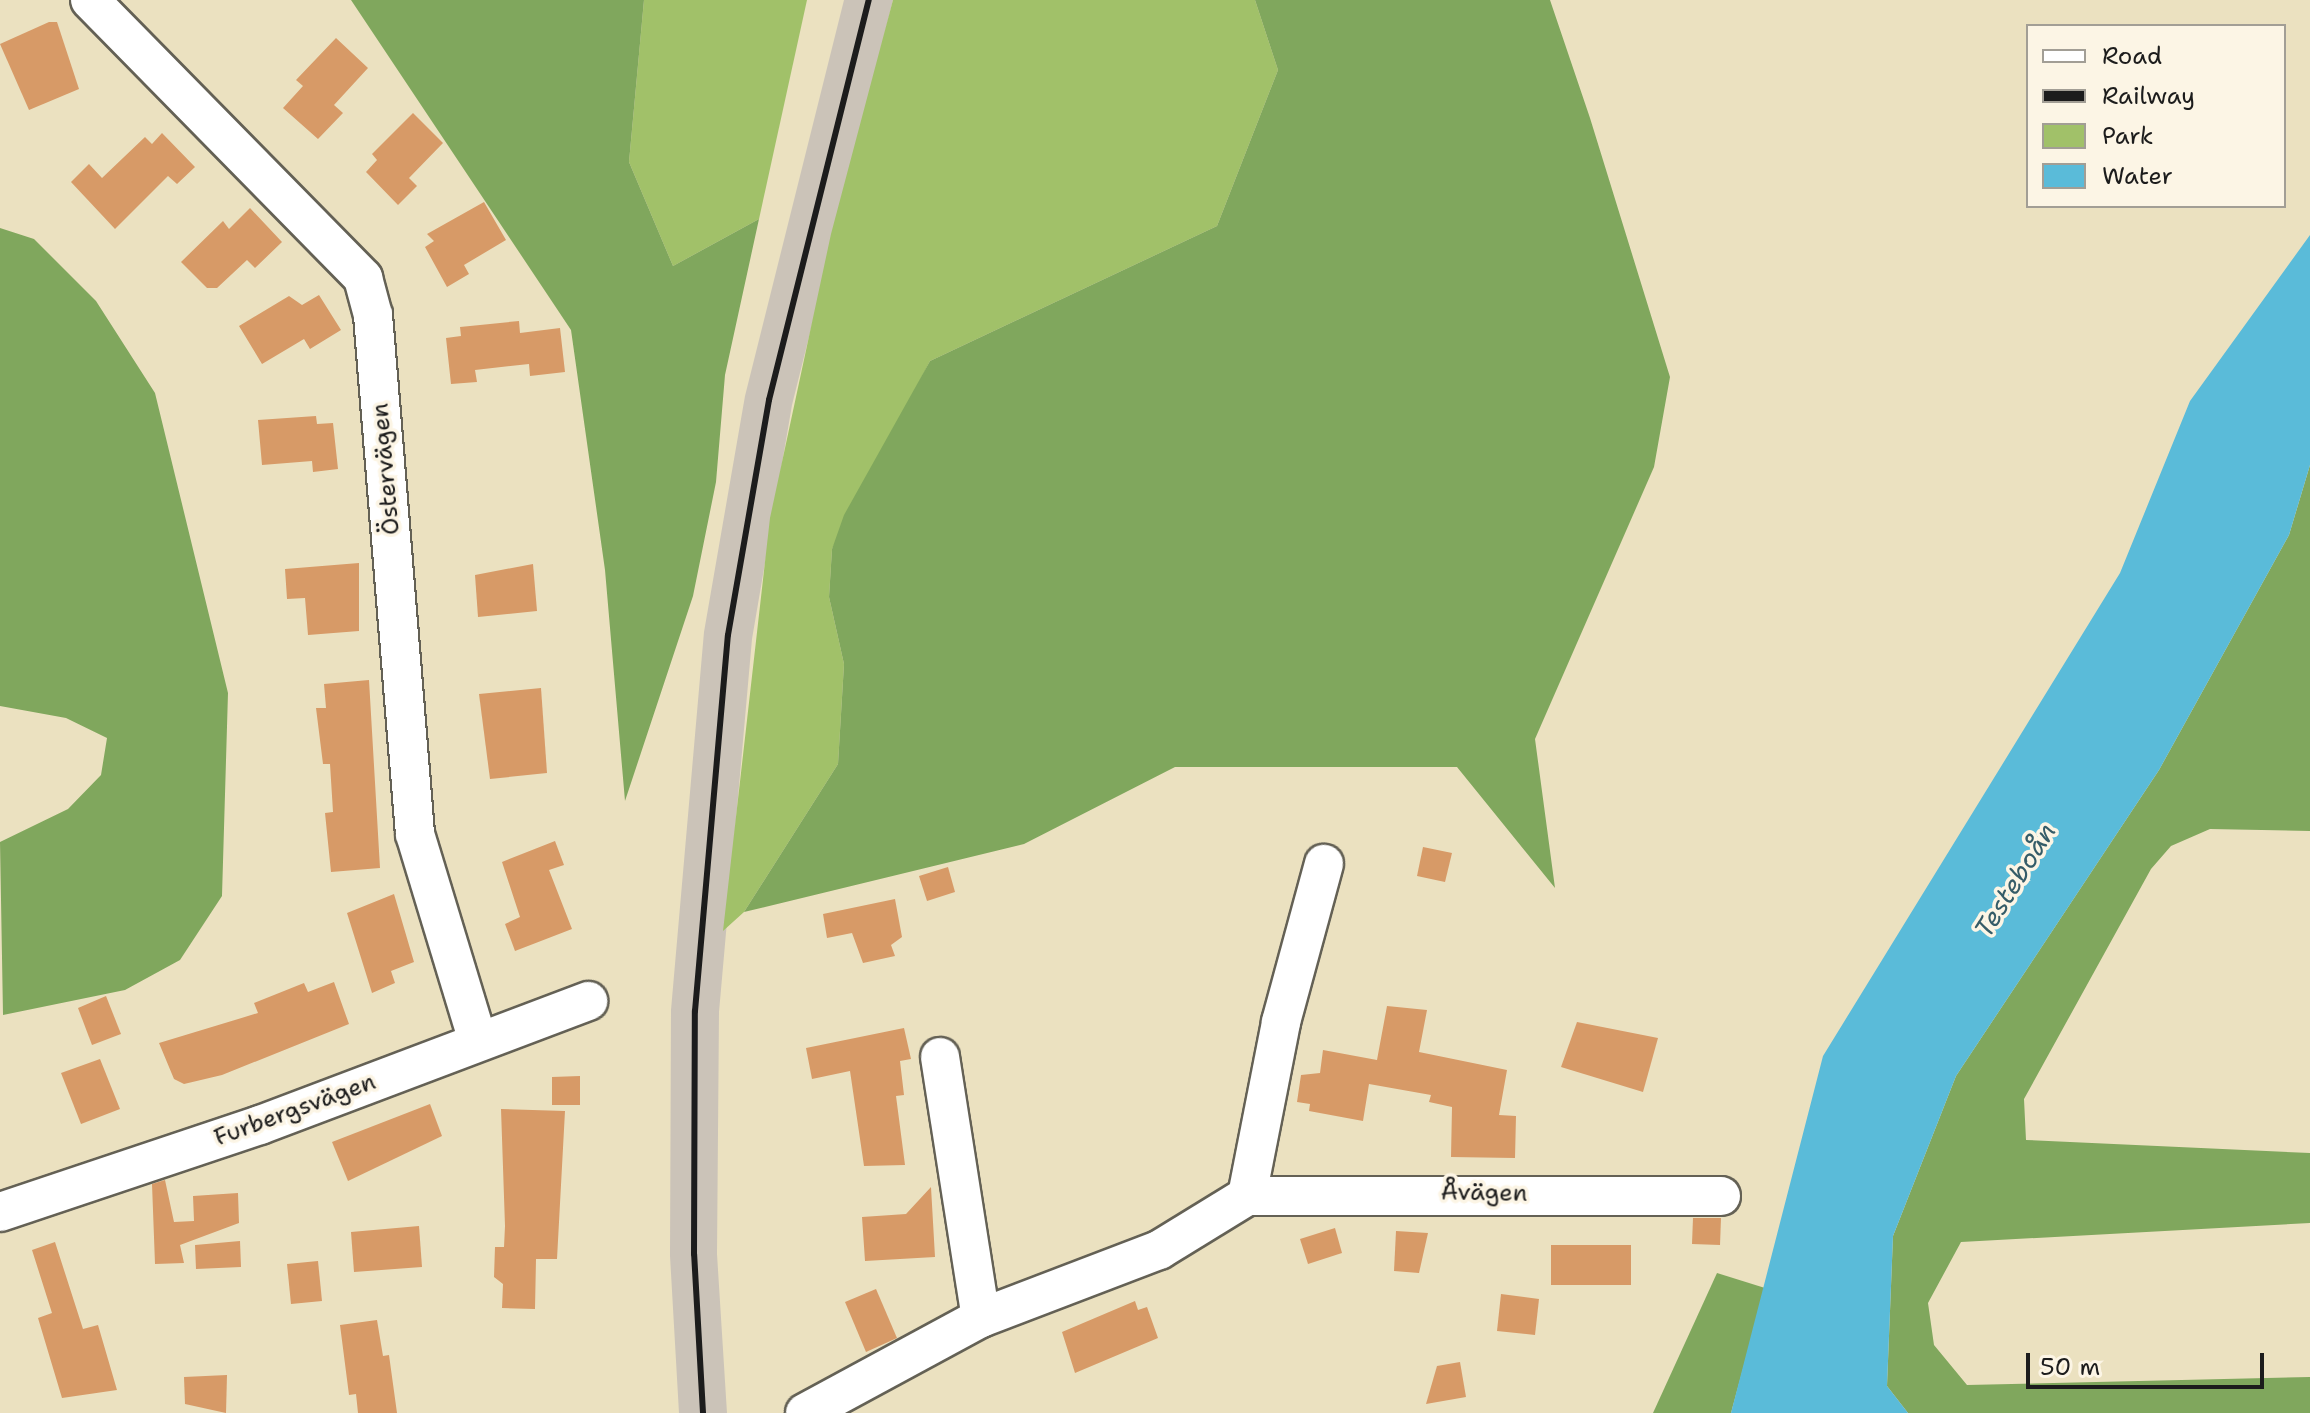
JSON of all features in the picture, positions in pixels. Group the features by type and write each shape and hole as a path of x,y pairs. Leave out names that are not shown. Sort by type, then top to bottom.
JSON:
{"street":[{"name":"Östervägen","path":"90,0 363,278 373,315 415,834 478,1041"},
{"path":"805,1413 981,1318 1159,1250 1247,1196 1281,1022 1324,864"},
{"name":"Furbergsvägen","path":"0,1212 588,1001"},
{"path":"940,1057 981,1318"},
{"name":"Åvägen","path":"1247,1196 1721,1196"}],"shaded area":[{"path":"844,0 893,0 792,405 752,639 719,1012 717,1254 727,1413 679,1413 670,1256 671,1010 704,632 745,396"}],"green space":[{"path":"351,0 644,0 629,162 673,266 759,219 725,375 716,482 693,596 625,801 605,570 571,330"},
{"path":"644,0 807,0 759,219 673,266 629,162"},
{"path":"893,0 1255,0 1278,70 1217,226 930,361 832,549 829,597 844,664 838,764 744,912 723,931 770,518 831,234"},
{"path":"1255,0 1550,0 1590,118 1670,377 1654,467 1535,739 1555,888 1457,767 1175,767 1024,844 744,912 838,764 844,664 829,597 832,549 844,515 930,361 1217,226 1278,70"},
{"path":"0,228 34,239 96,301 155,393 228,693 222,896 180,960 125,990 3,1015 0,842 68,809 101,775 107,738 66,718 0,706"},
{"path":"2310,465 2310,831 2210,829 2171,846 2151,869 2024,1099 2026,1140 2310,1153 2310,1223 1961,1242 1928,1303 1934,1345 1967,1385 2310,1377 2310,1413 1908,1413 1887,1386 1893,1236 1956,1076 2159,770 2289,535"},
{"path":"1717,1273 1765,1288 1731,1413 1653,1413"}],"water":[{"name":"Testeboån","path":"2310,235 2310,465 2289,535 2159,770 1956,1076 1893,1236 1887,1386 1908,1413 1731,1413 1823,1056 2120,573 2190,401"}],"building":[{"path":"49,22 57,22 79,89 29,110 0,44"},
{"path":"336,38 368,68 334,105 343,113 318,139 283,108 303,86 296,80"},
{"path":"413,113 443,143 409,178 417,186 398,205 366,172 377,160 372,154"},
{"path":"162,133 195,167 177,184 168,176 115,229 71,182 89,164 102,178 145,137 152,144"},
{"path":"484,202 506,240 464,265 469,274 447,287 425,247 434,241 427,234"},
{"path":"250,208 282,242 255,268 247,260 217,288 207,288 181,262 223,221 229,229"},
{"path":"319,295 341,330 310,349 304,339 262,364 239,326 289,296 302,305"},
{"path":"519,321 520,333 560,328 565,372 530,376 529,364 475,370 477,382 451,384 446,338 461,336 460,327"},
{"path":"316,416 317,424 333,423 338,469 313,472 312,461 262,465 258,420"},
{"path":"359,563 359,631 308,635 305,598 287,599 285,569"},
{"path":"533,564 537,611 478,617 475,575"},
{"path":"369,680 380,868 331,872 325,813 333,812 330,764 323,764 316,708 326,708 324,684"},
{"path":"541,688 547,773 490,779 479,694"},
{"path":"555,841 564,865 549,870 572,929 515,951 505,924 520,917 502,862"},
{"path":"1423,847 1452,853 1445,882 1417,876"},
{"path":"948,867 955,892 927,901 919,876"},
{"path":"394,894 414,962 391,971 395,983 372,993 347,913"},
{"path":"895,899 902,937 891,945 895,956 863,963 852,933 827,938 823,914"},
{"path":"334,982 349,1024 222,1075 184,1084 174,1079 159,1043 258,1013 254,1003 304,983 308,992"},
{"path":"106,996 121,1034 92,1045 78,1008"},
{"path":"1387,1006 1427,1010 1419,1052 1507,1070 1499,1115 1516,1116 1515,1158 1451,1157 1452,1107 1429,1102 1431,1095 1369,1084 1363,1121 1309,1111 1310,1104 1297,1102 1301,1075 1320,1073 1323,1050 1377,1060"},
{"path":"1577,1022 1658,1038 1643,1092 1561,1067"},
{"path":"904,1028 911,1059 900,1061 904,1095 896,1096 905,1165 864,1166 850,1071 812,1079 806,1048"},
{"path":"100,1059 120,1109 81,1124 61,1073"},
{"path":"580,1076 580,1105 552,1105 552,1077"},
{"path":"430,1104 442,1136 348,1181 332,1142"},
{"path":"501,1109 565,1111 557,1259 536,1259 535,1309 502,1308 503,1284 494,1277 495,1247 504,1247 505,1226"},
{"path":"165,1180 174,1222 194,1221 193,1196 238,1193 239,1223 180,1245 184,1263 155,1264 152,1184"},
{"path":"931,1187 935,1257 865,1261 862,1217 906,1214"},
{"path":"1693,1218 1721,1218 1720,1245 1692,1244"},
{"path":"419,1226 422,1267 354,1272 351,1232"},
{"path":"1335,1228 1342,1253 1308,1264 1300,1239"},
{"path":"1396,1231 1428,1233 1419,1273 1394,1271"},
{"path":"240,1241 241,1267 196,1269 195,1245"},
{"path":"55,1242 83,1329 98,1325 117,1390 62,1398 38,1318 52,1313 32,1250"},
{"path":"1551,1245 1631,1245 1631,1285 1551,1285"},
{"path":"318,1261 322,1301 291,1304 287,1264"},
{"path":"876,1289 897,1338 866,1352 845,1302"},
{"path":"1501,1294 1539,1299 1535,1335 1497,1331"},
{"path":"1135,1301 1138,1310 1147,1307 1158,1338 1075,1373 1062,1332"},
{"path":"377,1320 383,1356 389,1355 397,1413 358,1413 356,1394 349,1395 340,1325"},
{"path":"1460,1362 1466,1397 1426,1404 1437,1366"},
{"path":"227,1375 226,1413 185,1404 184,1377"}],"railway":[{"path":"703,1413 694,1254 695,1011 728,635 769,400 869,0"}]}
